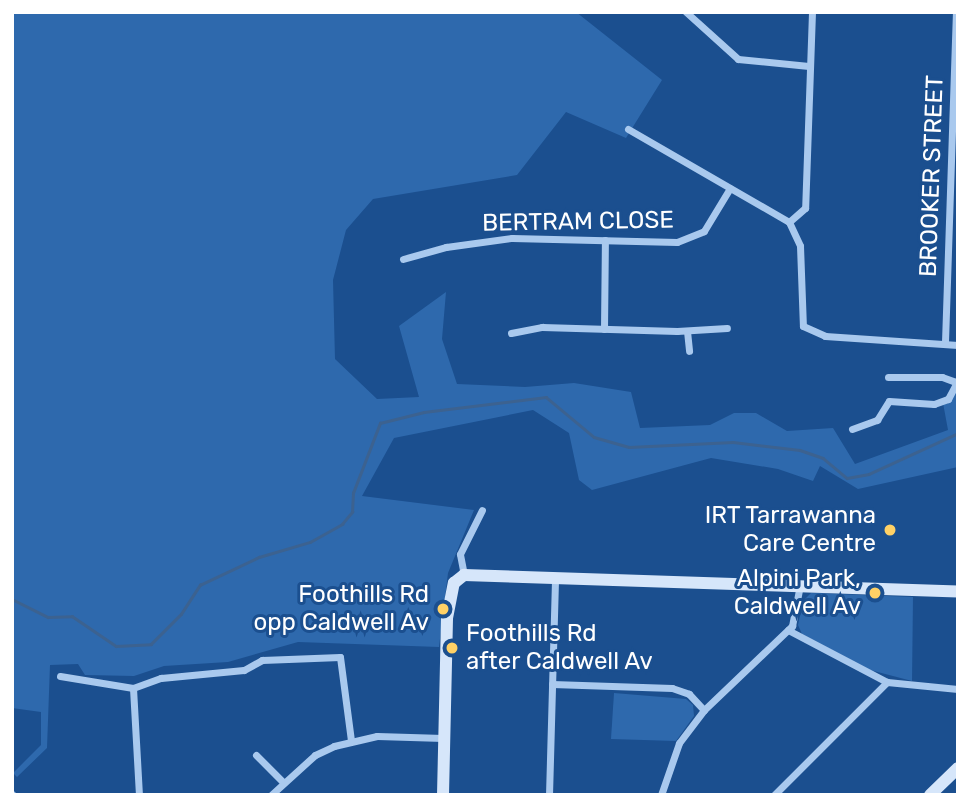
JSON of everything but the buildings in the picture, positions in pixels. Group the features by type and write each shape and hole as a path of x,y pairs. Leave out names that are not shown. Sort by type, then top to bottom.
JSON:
{"main road":[{"path":"443,795 447,618 454,583 464,575 958,591"},
{"path":"929,795 958,768"}],"street":[{"path":"686,12 738,59 809,66"},
{"path":"789,222 805,208 812,12"},
{"name":"BROOKER STREET","path":"945,342 956,12"},
{"path":"628,129 789,222 800,246 800,314 807,331 825,336 945,342 958,345"},
{"name":"BERTRAM CLOSE","path":"403,259 446,247 512,238 677,242 704,231 730,188"},
{"path":"604,329 605,240"},
{"path":"511,333 542,327 687,331 727,328"},
{"path":"687,331 688,351"},
{"path":"852,429 877,420 889,401 934,404 948,399 957,381 942,377 888,377"},
{"path":"464,575 460,554 482,510"},
{"path":"549,795 555,576"},
{"path":"661,795 679,743 705,710 789,630 797,614 800,585"},
{"path":"789,630 887,682 958,689"},
{"path":"60,676 133,688 161,678 244,670 262,660 340,657 351,740"},
{"path":"774,795 887,682"},
{"path":"552,684 672,688 689,694 705,710"},
{"path":"133,688 139,795"},
{"path":"271,795 282,781 315,755 351,740 397,736 443,738"},
{"path":"256,755 282,781"}],"shaded area":[{"path":"12,12 576,12 662,80 626,138 566,112 517,175 373,199 346,230 333,280 335,359 377,399 419,397 399,326 446,292 442,339 457,384 525,387 574,383 631,392 640,428 710,425 734,413 756,413 787,431 833,428 855,464 948,430 943,403 958,380 958,467 858,489 820,466 813,481 778,469 711,458 592,490 579,480 569,433 533,410 394,438 362,496 474,510 448,573 439,647 298,642 228,662 164,666 134,676 85,675 78,664 50,665 47,748 17,777 13,773 41,745 41,712 12,708"},
{"path":"811,593 913,597 912,681 870,670 802,634 798,625 803,601"},
{"path":"614,693 686,699 693,705 694,716 676,741 611,739"}],"waterway":[{"path":"12,599 48,617 72,616 116,646 151,644 181,614 200,585 259,557 310,542 342,524 352,512 353,493 380,423 424,412 546,397 594,437 629,447 733,442 800,450 823,458 847,478 869,474 958,433"}],"place":[{"name":"IRT Tarrawanna Care Centre","path":"890,530"},
{"name":"Alpini Park, Caldwell Av","path":"875,593"},
{"name":"Foothills Rd opp Caldwell Av","path":"443,609"},
{"name":"Foothills Rd after Caldwell Av","path":"452,648"}]}
